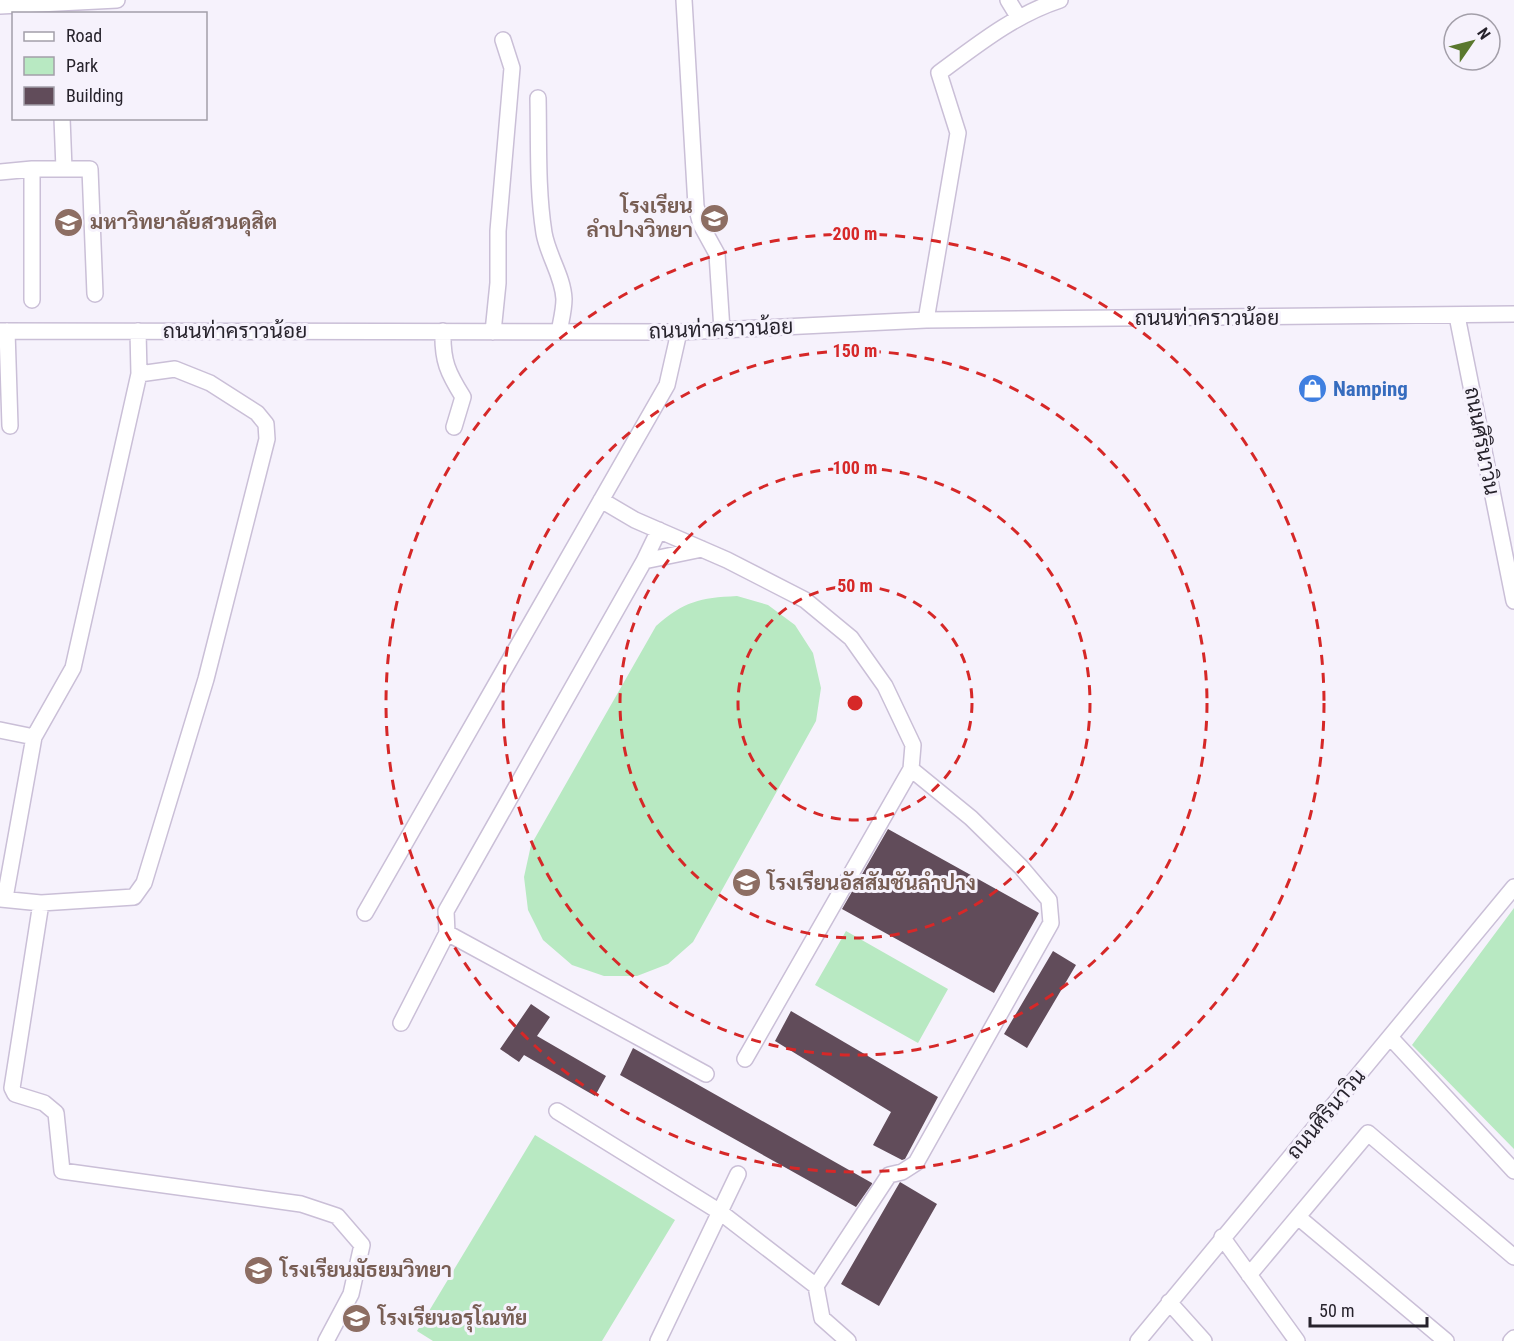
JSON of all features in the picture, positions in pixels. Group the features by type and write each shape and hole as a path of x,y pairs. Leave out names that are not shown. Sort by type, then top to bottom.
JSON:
{"street":[{"path":"0,6 58,8 117,0"},
{"path":"684,0 696,206 701,225 717,254 722,330"},
{"path":"1008,0 1019,18"},
{"path":"926,320 958,132 939,73 990,35 1040,7 1060,0"},
{"path":"493,332 498,283 499,221 512,68 502,40"},
{"path":"538,98 540,206 544,236 564,299 560,332"},
{"path":"62,120 64,169"},
{"path":"32,169 32,300"},
{"path":"0,172 32,169 90,169 95,294"},
{"name":"ถนนท่าคราวน้อย","path":"3,331 680,332 926,320 1514,314"},
{"name":"ถนนศิรินาวิน","path":"1457,316 1514,601"},
{"path":"3,331 9,426"},
{"path":"138,331 139,374 72,668 34,737 3,899 41,903 134,897 144,883 206,679 267,439 266,424 247,405 210,383 175,369 139,374"},
{"path":"443,332 442,352 450,377 463,397 453,427"},
{"path":"365,913 667,385 680,332"},
{"path":"601,500 635,520 702,549 805,600 851,638 885,686 913,745 910,769 745,1059"},
{"path":"401,1023 447,933 446,911 644,561 659,530"},
{"path":"644,561 702,549"},
{"path":"0,730 34,737"},
{"path":"816,1286 889,1175 902,1172 916,1164 1051,923 1048,900 1021,867 971,818 910,769"},
{"name":"ถนนศิรินาวิน","path":"1138,1341 1514,887"},
{"path":"41,903 12,1088 15,1094 44,1104 56,1113 62,1171 301,1204 337,1216 362,1245 351,1294 326,1341"},
{"path":"447,933 706,1074"},
{"path":"1390,1037 1514,1171"},
{"path":"557,1111 720,1212 816,1286 822,1318 848,1341"},
{"path":"1249,1275 1368,1133 1514,1257"},
{"path":"658,1341 738,1174"},
{"path":"1298,1217 1446,1341"},
{"path":"1222,1237 1298,1341"},
{"path":"1169,1302 1204,1341"}],"green space":[{"path":"737,596 768,605 795,625 813,653 821,688 816,721 693,942 668,964 637,976 604,976 572,965 543,940 528,910 524,877 531,845 656,626 693,602"},
{"path":"1514,908 1514,1149 1412,1045"},
{"path":"846,931 948,989 918,1043 815,985"},
{"path":"535,1135 675,1220 602,1341 433,1341 417,1331"}],"building":[{"path":"888,829 1039,913 994,993 842,909"},
{"path":"1053,951 1076,965 1027,1048 1004,1034"},
{"path":"531,1004 550,1017 537,1036 606,1076 595,1096 524,1055 519,1062 500,1049"},
{"path":"791,1011 938,1097 905,1159 902,1160 873,1145 891,1112 775,1041"},
{"path":"633,1048 872,1184 856,1207 620,1075"},
{"path":"900,1182 937,1204 879,1306 841,1284"}],"place":[{"name":"โรงเรียน ลำปางวิทยา","path":"714,218"},
{"name":"มหาวิทยาลัยสวนดุสิต","path":"69,222"},
{"name":"Namping","path":"1312,389"},
{"name":"โรงเรียนอัสสัมชันลำปาง","path":"746,883"},
{"name":"โรงเรียนมัธยมวิทยา","path":"259,1270"},
{"name":"โรงเรียนอรุโณทัย","path":"357,1318"}]}
